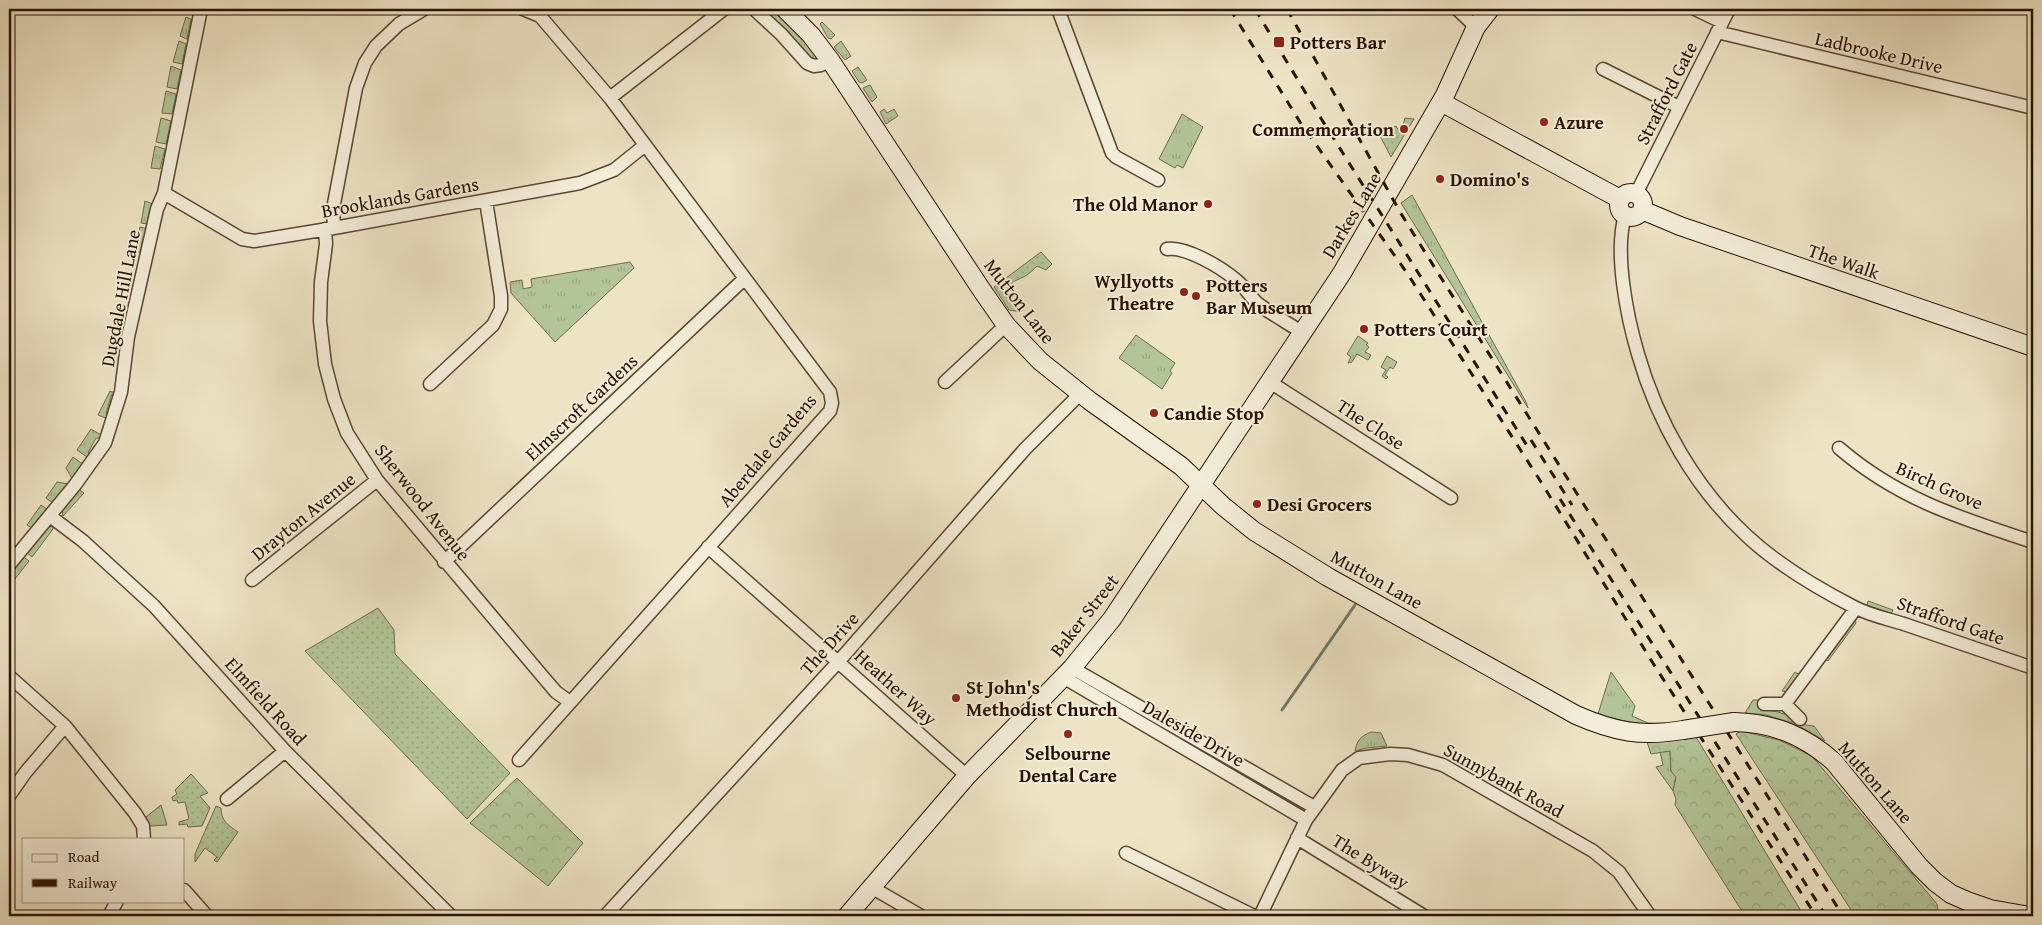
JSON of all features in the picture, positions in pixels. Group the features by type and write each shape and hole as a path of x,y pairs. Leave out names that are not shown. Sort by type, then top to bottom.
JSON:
{"street":[{"name":"Dugdale Hill Lane","path":"9,564 75,485 105,444 122,392 128,337 157,209 164,192 201,9"},
{"name":"Sherwood Avenue","path":"424,9 399,24 376,46 365,63 356,88 320,282 320,316 325,364 334,399 347,433 377,480 444,562 556,692 570,702"},
{"name":"Aberdale Gardens","path":"519,760 830,411 832,403 830,392 644,146 610,98 540,16 523,9"},
{"path":"610,98 724,9"},
{"path":"754,9 781,34 807,63 814,66 821,65 830,60"},
{"name":"Mutton Lane","path":"785,9 811,35 830,60 1006,325 1040,361 1181,466 1254,531 1328,577 1576,715 1606,728 1649,734 1734,722 1768,725 1786,730 1819,749 1834,762 1919,866 1935,882 1951,894 1990,909 2030,916"},
{"path":"1058,9 1112,153 1158,180"},
{"path":"1457,9 1476,28"},
{"name":"Darkes Lane","path":"1202,486 1342,273 1441,102 1476,28 1490,9"},
{"name":"Ladbrooke Drive","path":"1695,9 1720,27 2033,108"},
{"name":"Strafford Gate","path":"1729,9 1631,205 1621,243 1624,283 1631,331 1652,397 1682,454 1716,503 1748,537 1776,560 1856,608 2033,668"},
{"path":"1603,69 1679,107"},
{"name":"The Walk","path":"1441,102 1631,205 1680,226 2033,347"},
{"name":"Brooklands Gardens","path":"164,192 242,239 254,241 580,183 614,170 644,146"},
{"path":"430,384 494,325 501,309 501,296 486,201"},
{"path":"1167,249 1176,247 1225,272 1238,281 1257,302 1303,332"},
{"name":"Elmscroft Gardens","path":"444,562 744,279"},
{"path":"945,382 1006,325"},
{"name":"The Close","path":"1270,382 1451,498"},
{"name":"The Drive","path":"605,916 838,661 1025,449 1081,393"},
{"name":"Birch Grove","path":"1839,448 1862,468 1898,490 1934,508 2033,542"},
{"name":"Drayton Avenue","path":"252,580 377,480"},
{"name":"Baker Street","path":"847,916 967,776 1067,672 1112,619 1202,486"},
{"name":"Elmfield Road","path":"50,516 83,541 154,606 284,751 451,916"},
{"name":"Heather Way","path":"708,547 967,776"},
{"path":"1784,704 1856,608"},
{"name":"Daleside Drive","path":"1067,672 1314,807"},
{"name":"Daleside Drive","path":"1067,672 1306,820"},
{"path":"9,676 64,726 135,813 143,826 144,838"},
{"path":"1764,704 1784,704 1800,719"},
{"path":"9,796 25,773 64,726"},
{"path":"228,799 284,751"},
{"name":"Sunnybank Road","path":"1260,916 1306,820 1342,770 1359,758 1390,754 1408,755 1443,765 1593,851 1619,872 1650,916"},
{"name":"The Byway","path":"1298,838 1424,916"},
{"path":"1126,853 1254,916"},
{"path":"870,887 921,916"},
{"path":"185,891 207,916"},
{"path":"109,916 116,902"}],"green space":[{"path":"762,9 772,9 807,44 818,59 812,60 790,35"},
{"path":"186,17 191,19 187,39 180,36"},
{"path":"822,22 835,35 831,39 828,38 820,24"},
{"path":"179,41 186,44 182,64 173,62"},
{"path":"841,41 851,56 845,60 834,47"},
{"path":"171,66 181,70 177,89 167,87"},
{"path":"858,67 867,80 862,83 859,82 852,71"},
{"path":"870,85 877,97 872,102 863,88"},
{"path":"166,91 176,94 172,114 162,113"},
{"path":"884,109 887,113 894,109 898,116 886,124 880,112"},
{"path":"1182,114 1203,127 1183,168 1177,165 1175,168 1159,159"},
{"path":"161,118 171,121 166,144 156,142"},
{"path":"1405,118 1414,119 1391,157 1380,136 1396,126 1399,131 1402,129"},
{"path":"155,146 165,149 160,169 151,168"},
{"path":"1412,195 1526,402 1528,408 1401,203"},
{"path":"145,201 153,204 149,224 141,223"},
{"path":"140,227 148,229 142,253 135,251"},
{"path":"1041,252 1052,264 1046,270 1037,266 1027,275 1012,283 1009,294 1023,310 1021,312 1009,310 994,287"},
{"path":"630,262 634,268 555,342 511,293 510,282 522,280 523,289 532,287 531,279"},
{"path":"1136,335 1175,363 1170,371 1172,373 1162,389 1119,358"},
{"path":"1358,336 1368,343 1366,345 1369,347 1365,352 1371,355 1368,360 1357,354 1352,362 1348,363 1351,357 1347,354"},
{"path":"1387,356 1397,362 1393,369 1390,367 1385,375 1388,377 1386,379 1382,376 1386,370 1381,367"},
{"path":"110,391 115,393 111,396 106,414 109,416 108,419 98,415"},
{"path":"91,429 101,435 101,438 96,438 88,453 90,456 87,457 77,450"},
{"path":"73,457 84,465 73,480 66,468"},
{"path":"57,482 69,484 53,503 46,498"},
{"path":"78,489 84,493 63,516 62,507"},
{"path":"41,505 47,509 32,528 27,525"},
{"path":"53,525 53,529 32,557 25,551 47,526"},
{"path":"21,555 29,561 15,579 9,573"},
{"path":"1868,601 1893,610 1891,614 1867,605"},
{"path":"378,608 394,630 395,654 510,773 467,819 305,651"},
{"path":"1855,618 1856,623 1828,661 1825,659"},
{"path":"1611,672 1635,706 1632,716 1648,723 1666,723 1648,724 1631,722 1598,714"},
{"path":"1795,672 1800,675 1787,692 1782,691"},
{"path":"1753,700 1760,700 1760,710 1785,714 1797,722 1796,724 1766,715 1745,713"},
{"path":"1799,724 1814,726 1825,741 1799,726"},
{"path":"1741,731 1779,740 1812,756 1937,904 1939,916 1855,916 1736,734"},
{"path":"1371,732 1381,733 1387,746 1355,751 1360,739"},
{"path":"1183,736 1302,807 1301,809 1182,742"},
{"path":"1696,737 1804,916 1745,916 1675,805 1676,799 1673,791 1676,777 1671,771 1670,751 1651,754 1647,742"},
{"path":"1670,750 1671,771 1676,776 1673,791 1656,767 1663,765 1660,751"},
{"path":"191,774 208,793 200,796 210,808 202,826 188,827 187,824 179,825 179,822 189,819 185,802 178,803 177,800 173,801 172,797 177,794 175,790"},
{"path":"517,778 583,843 548,886 470,823"},
{"path":"161,805 167,825 150,826 146,817"},
{"path":"216,806 221,808 222,816 226,822 238,832 217,862 214,860 217,857 205,848 195,862 195,854"}],"waterway":[{"path":"1282,710 1355,605"}],"railway":[{"path":"1230,9 1300,122 1407,273 1541,482 1656,668 1816,916"},
{"path":"1255,9 1322,120 1531,452"},
{"path":"1287,9 1400,212 1843,916"},
{"path":"1531,440 1572,505"},
{"path":"1560,499 1826,916"}],"place":[{"name":"Potters Bar","path":"1279,42"},
{"name":"Azure","path":"1544,122"},
{"name":"Commemoration","path":"1404,129"},
{"name":"Domino's","path":"1440,179"},
{"name":"The Old Manor","path":"1208,204"},
{"name":"Wyllyotts Theatre","path":"1184,292"},
{"name":"Potters Bar Museum","path":"1196,296"},
{"name":"Potters Court","path":"1364,329"},
{"name":"Candie Stop","path":"1154,413"},
{"name":"Desi Grocers","path":"1257,504"},
{"name":"St John's Methodist Church","path":"956,698"},
{"name":"Selbourne Dental Care","path":"1068,734"}]}
